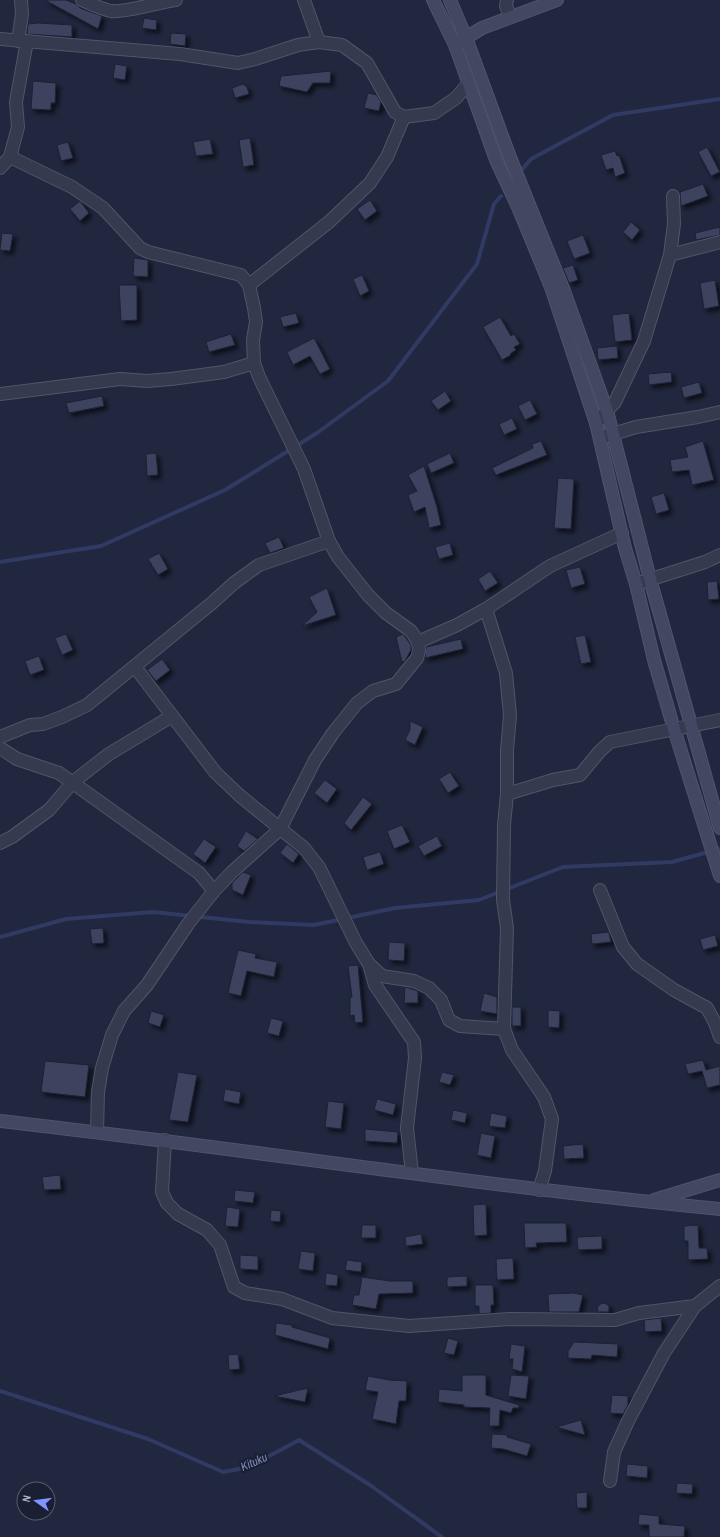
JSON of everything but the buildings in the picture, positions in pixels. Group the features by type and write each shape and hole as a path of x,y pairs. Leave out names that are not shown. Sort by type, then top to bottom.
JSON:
{"street":[{"path":"0,168 10,157 18,127 16,102 22,41 21,0"},
{"path":"82,0 112,11 176,0"},
{"path":"304,0 318,42"},
{"path":"433,0 455,45 496,160 518,207 551,287 596,423 622,532 624,548 636,584 674,729 720,876"},
{"path":"450,0 466,38 511,160 564,291 607,411 650,579 720,828"},
{"path":"507,0 506,6 510,16"},
{"path":"455,45 482,28 510,16 557,0"},
{"path":"0,39 180,54 238,63 255,59 298,44 318,42 342,46 367,63 395,112 404,117 434,113 456,98 468,84"},
{"path":"249,285 329,222 370,183 387,157 404,117"},
{"path":"10,157 72,187 103,208 140,248 148,252 241,275 249,285 256,322 252,340 254,363 259,378 304,469 329,541 338,557 368,595 386,612 412,631 418,642 419,651 417,658 396,684 373,691 357,703 333,733 315,760 280,829 232,872 214,891 188,924 147,985 124,1011 112,1035 102,1068 98,1092 97,1132"},
{"path":"596,423 615,402 624,386 644,341 670,255 674,224 673,196"},
{"path":"670,255 720,242"},
{"path":"0,394 120,379 147,382 224,372 254,363"},
{"path":"600,438 636,427 698,418 720,412"},
{"path":"418,642 458,625 486,609 550,566 598,545 622,532"},
{"path":"0,737 30,725 43,724 87,705 135,667 234,583 259,565 329,541"},
{"path":"636,584 705,562 720,555"},
{"path":"486,609 506,673 510,708 507,794 504,825 504,900 507,928 504,1030 512,1050 544,1097 552,1119 545,1171 539,1190"},
{"path":"135,667 215,772 239,795 304,848 319,867 356,942 369,964 375,985 414,1042 415,1058 407,1128 412,1173"},
{"path":"0,842 12,837 49,810 72,782 109,754 172,716"},
{"path":"507,794 553,780 580,775 600,751 610,742 720,720"},
{"path":"0,748 17,759 59,773 199,872 214,891"},
{"path":"600,890 623,947 637,964 655,977 707,1008 720,1037"},
{"path":"369,964 382,976 414,981 429,988 441,1000 449,1020 460,1026 504,1030"},
{"path":"0,1121 165,1140 539,1190 720,1209"},
{"path":"165,1140 162,1192 166,1203 178,1214 207,1230 220,1245 234,1288 245,1293 282,1299 332,1318 409,1326 510,1319 615,1320 638,1313 696,1306"},
{"path":"647,1202 720,1180"},
{"path":"610,1481 614,1452 628,1421 664,1353 696,1306 720,1286"}],"waterway":[{"path":"519,173 531,159 613,115 720,99"},
{"path":"0,562 101,546 225,490 317,433 388,381 477,264 494,204 501,196"},
{"path":"0,937 66,919 153,912 249,922 314,925 395,908 479,900 563,867 672,862 719,849"},
{"name":"Kituku","path":"0,1391 148,1439 223,1472 249,1467 299,1440 370,1485 442,1537"}]}
